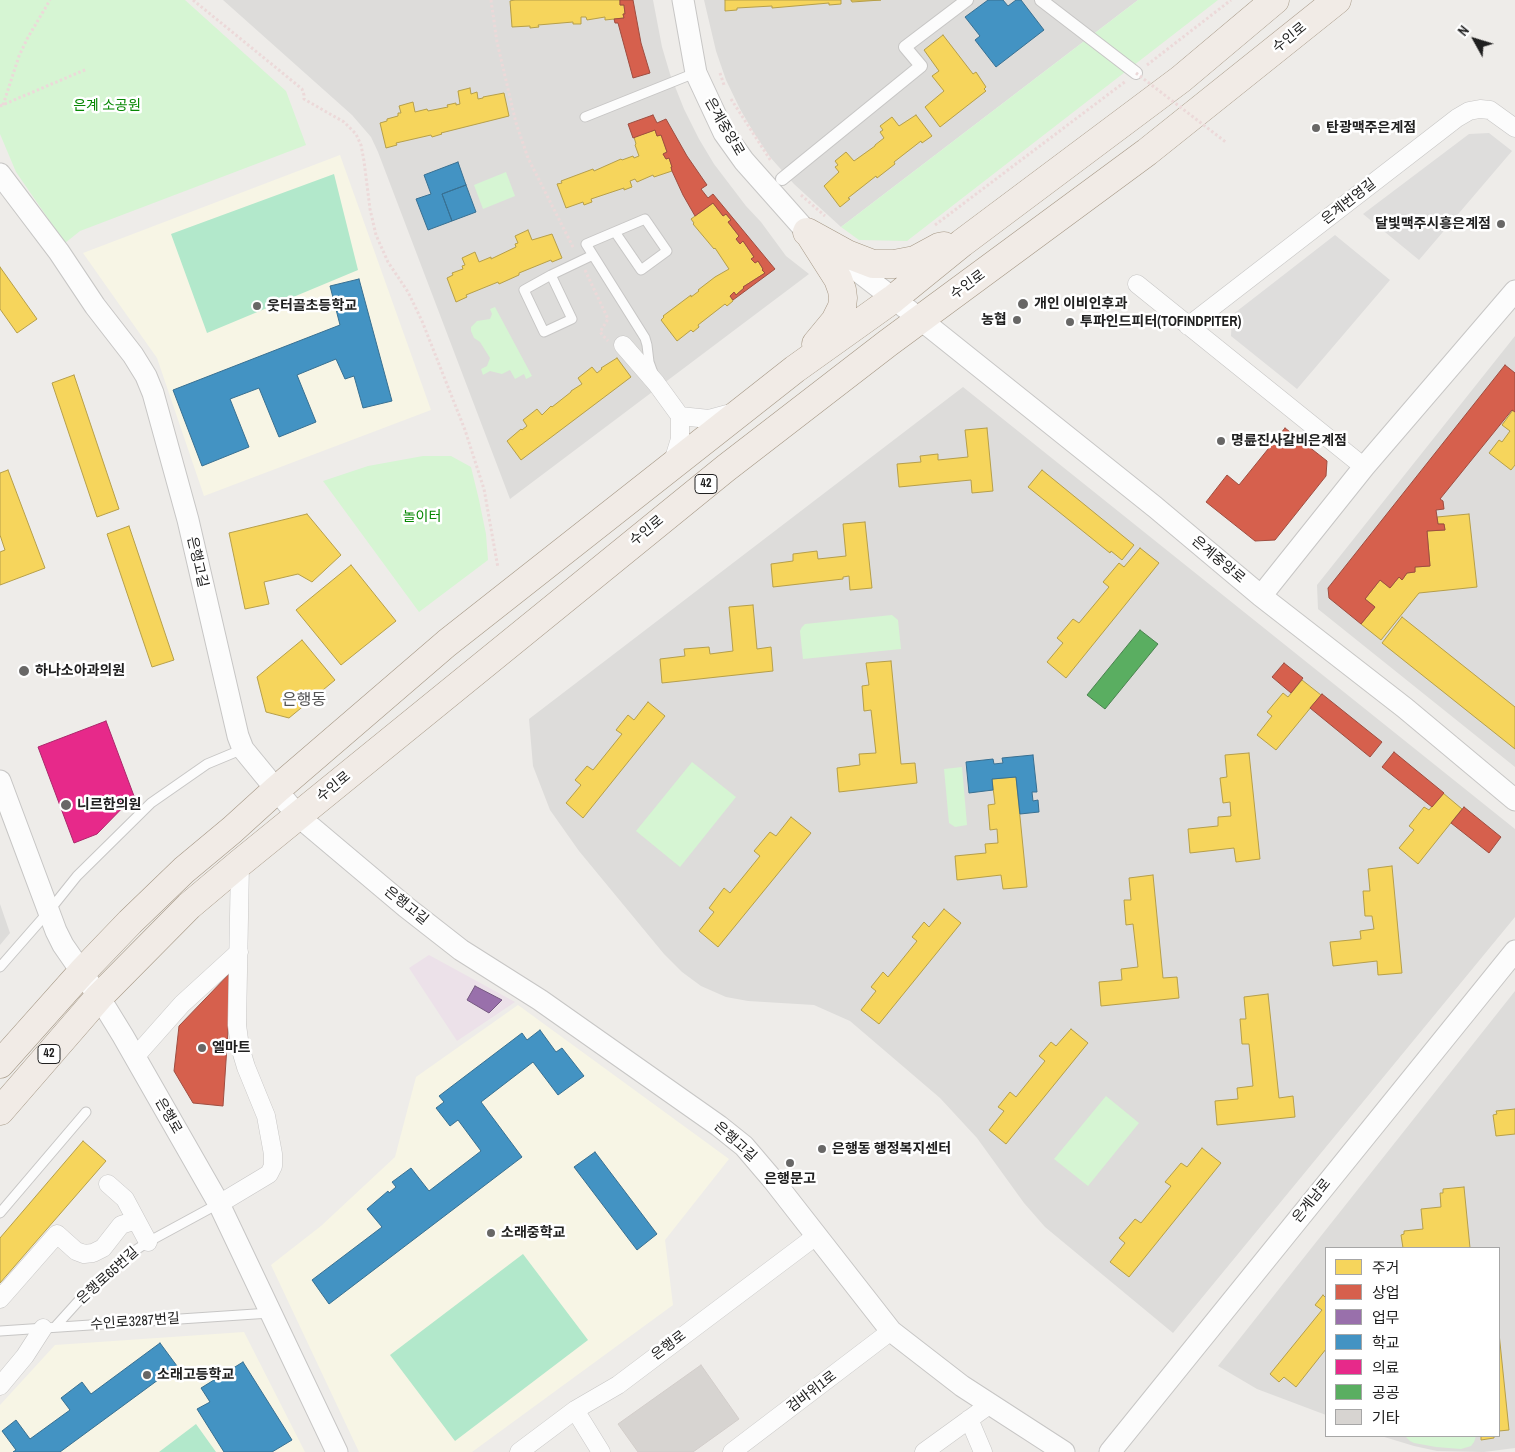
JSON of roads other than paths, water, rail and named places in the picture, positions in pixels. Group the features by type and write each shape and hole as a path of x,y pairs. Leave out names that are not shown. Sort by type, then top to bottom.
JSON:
{"main road":[{"name":"42","path":"0,1064 82,972 184,870 447,643 795,369 893,299 962,244 1180,79 1275,0"},
{"name":"수인로","path":"0,1111 99,997 189,906 240,862 726,468 920,320 1147,152 1337,0"},
{"path":"817,224 847,254 872,264 894,264 915,260 939,247 962,244"},
{"path":"795,369 835,321 842,307 841,284 817,224"}],"street":[{"name":"은계중앙로","path":"683,0 696,73 724,133 744,161 817,224 893,299 1155,507 1261,596 1405,708 1515,800"},
{"path":"782,179 921,66 905,47 967,0"},
{"path":"1041,0 1136,73"},
{"name":"은계번영길","path":"1188,326 1463,114 1474,110 1490,110 1515,128"},
{"name":"은행고길","path":"1,177 59,252 146,376 153,394 188,520 233,721 243,748 276,790 298,816 406,907 461,950 540,1000 719,1126 744,1146 773,1180 891,1331 989,1405 1064,1452"},
{"path":"1137,284 1364,467"},
{"path":"1261,596 1364,467 1515,291"},
{"path":"617,344 656,383 680,416 680,439 672,465"},
{"path":"680,416 709,419 744,409"},
{"name":"은행로","path":"0,781 63,945 99,997 219,1204 337,1452"},
{"path":"219,1204 269,1174 273,1166 273,1154 266,1116 246,1067 240,1047 237,1025 240,862"},
{"name":"은계남로","path":"1110,1452 1515,951"},
{"path":"135,1057 182,1004 239,952"},
{"path":"108,1184 125,1199 148,1242"},
{"path":"0,1299 57,1234 76,1251 84,1254 93,1253 103,1248 121,1225 136,1220"},
{"name":"은행로","path":"519,1452 575,1410 618,1384 816,1236"},
{"name":"은행로65번길","path":"0,1386 49,1327"},
{"name":"검바위1로","path":"732,1452 891,1331"},
{"path":"924,1452 989,1405"},
{"path":"575,1410 601,1452"},
{"path":"969,1419 983,1452"}],"lane":[{"path":"585,117 696,73"},
{"path":"615,232 641,270 667,251 645,219 586,244 645,338 649,362 656,383"},
{"path":"551,276 572,319 544,332 524,290 551,276 593,255"},
{"path":"0,967 77,876 151,803 207,764 243,748"},
{"path":"0,1213 86,1112"},
{"name":"은행로65번길","path":"49,1327 128,1255 148,1242 219,1204"},
{"name":"수인로3287번길","path":"0,1331 270,1313"}],"place":[{"name":"탄광맥주은계점","path":"1316,128"},
{"name":"달빛맥주시흥은계점","path":"1501,224"},
{"name":"개인 이비인후과","path":"1023,304"},
{"name":"웃터골초등학교","path":"257,306"},
{"name":"농협","path":"1017,320"},
{"name":"투파인드피터(TOFINDPITER)","path":"1070,322"},
{"name":"명륜진사갈비은계점","path":"1221,441"},
{"name":"하나소아과의원","path":"24,671"},
{"name":"니르한의원","path":"66,805"},
{"name":"엘마트","path":"202,1048"},
{"name":"은행동 행정복지센터","path":"822,1149"},
{"name":"은행문고","path":"790,1163"},
{"name":"소래중학교","path":"491,1233"},
{"name":"소래고등학교","path":"147,1375"}],"district":[{"name":"은행동","path":"304,701"}],"park label":[{"name":"은계 소공원","path":"107,106"},
{"name":"놀이터","path":"422,517"}]}
